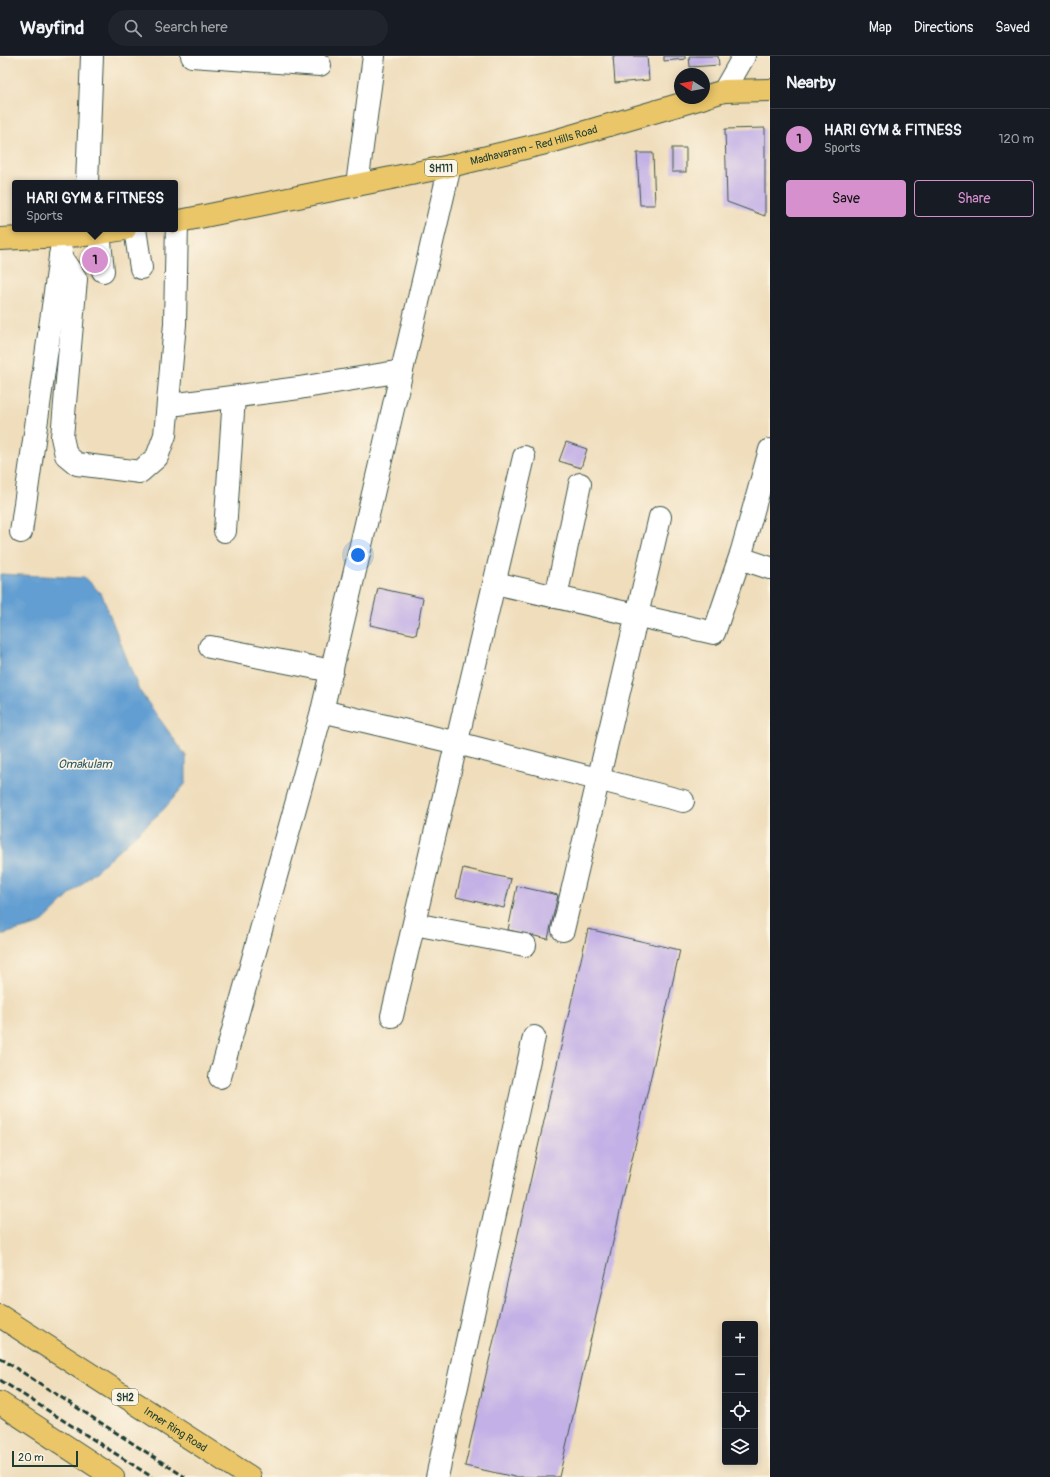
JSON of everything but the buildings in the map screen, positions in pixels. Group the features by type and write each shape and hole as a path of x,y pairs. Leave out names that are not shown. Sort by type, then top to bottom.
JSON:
{"main road":[{"name":"Madhavaram - Red Hills Road","path":"710,96 724,91 770,90"},
{"name":"Madhavaram - Red Hills Road","path":"178,222 450,166 554,141 682,104"},
{"path":"0,239 62,246 90,232"},
{"name":"Inner Ring Road","path":"0,1316 250,1477"},
{"path":"0,1403 113,1477"}],"street":[{"path":"87,180 92,56"},
{"path":"192,56 249,58 320,65"},
{"path":"357,185 374,56"},
{"path":"724,91 744,56"},
{"path":"220,1077 322,711 450,166"},
{"path":"90,232 103,271"},
{"path":"135,232 141,268"},
{"path":"62,246 76,279 62,437 66,455 78,464 140,472 156,457 165,435 175,324 176,232"},
{"path":"21,532 62,246"},
{"path":"178,404 299,388 402,372"},
{"path":"225,531 234,397"},
{"path":"392,1016 524,457"},
{"path":"495,583 714,633 741,554 768,464"},
{"path":"556,597 580,484"},
{"path":"563,930 660,517"},
{"path":"741,554 743,559 770,568"},
{"path":"210,648 332,671"},
{"path":"322,711 457,743 683,801"},
{"path":"414,924 525,945"},
{"path":"437,1477 534,1037"}],"water":[{"name":"Omakulam","path":"0,574 86,578 102,595 139,690 186,756 186,783 164,809 40,924 0,935"}],"railway":[{"path":"0,1358 185,1477"},
{"path":"0,1380 152,1477"}],"place":[{"name":"HARI GYM & FITNESS","path":"95,260"}]}
